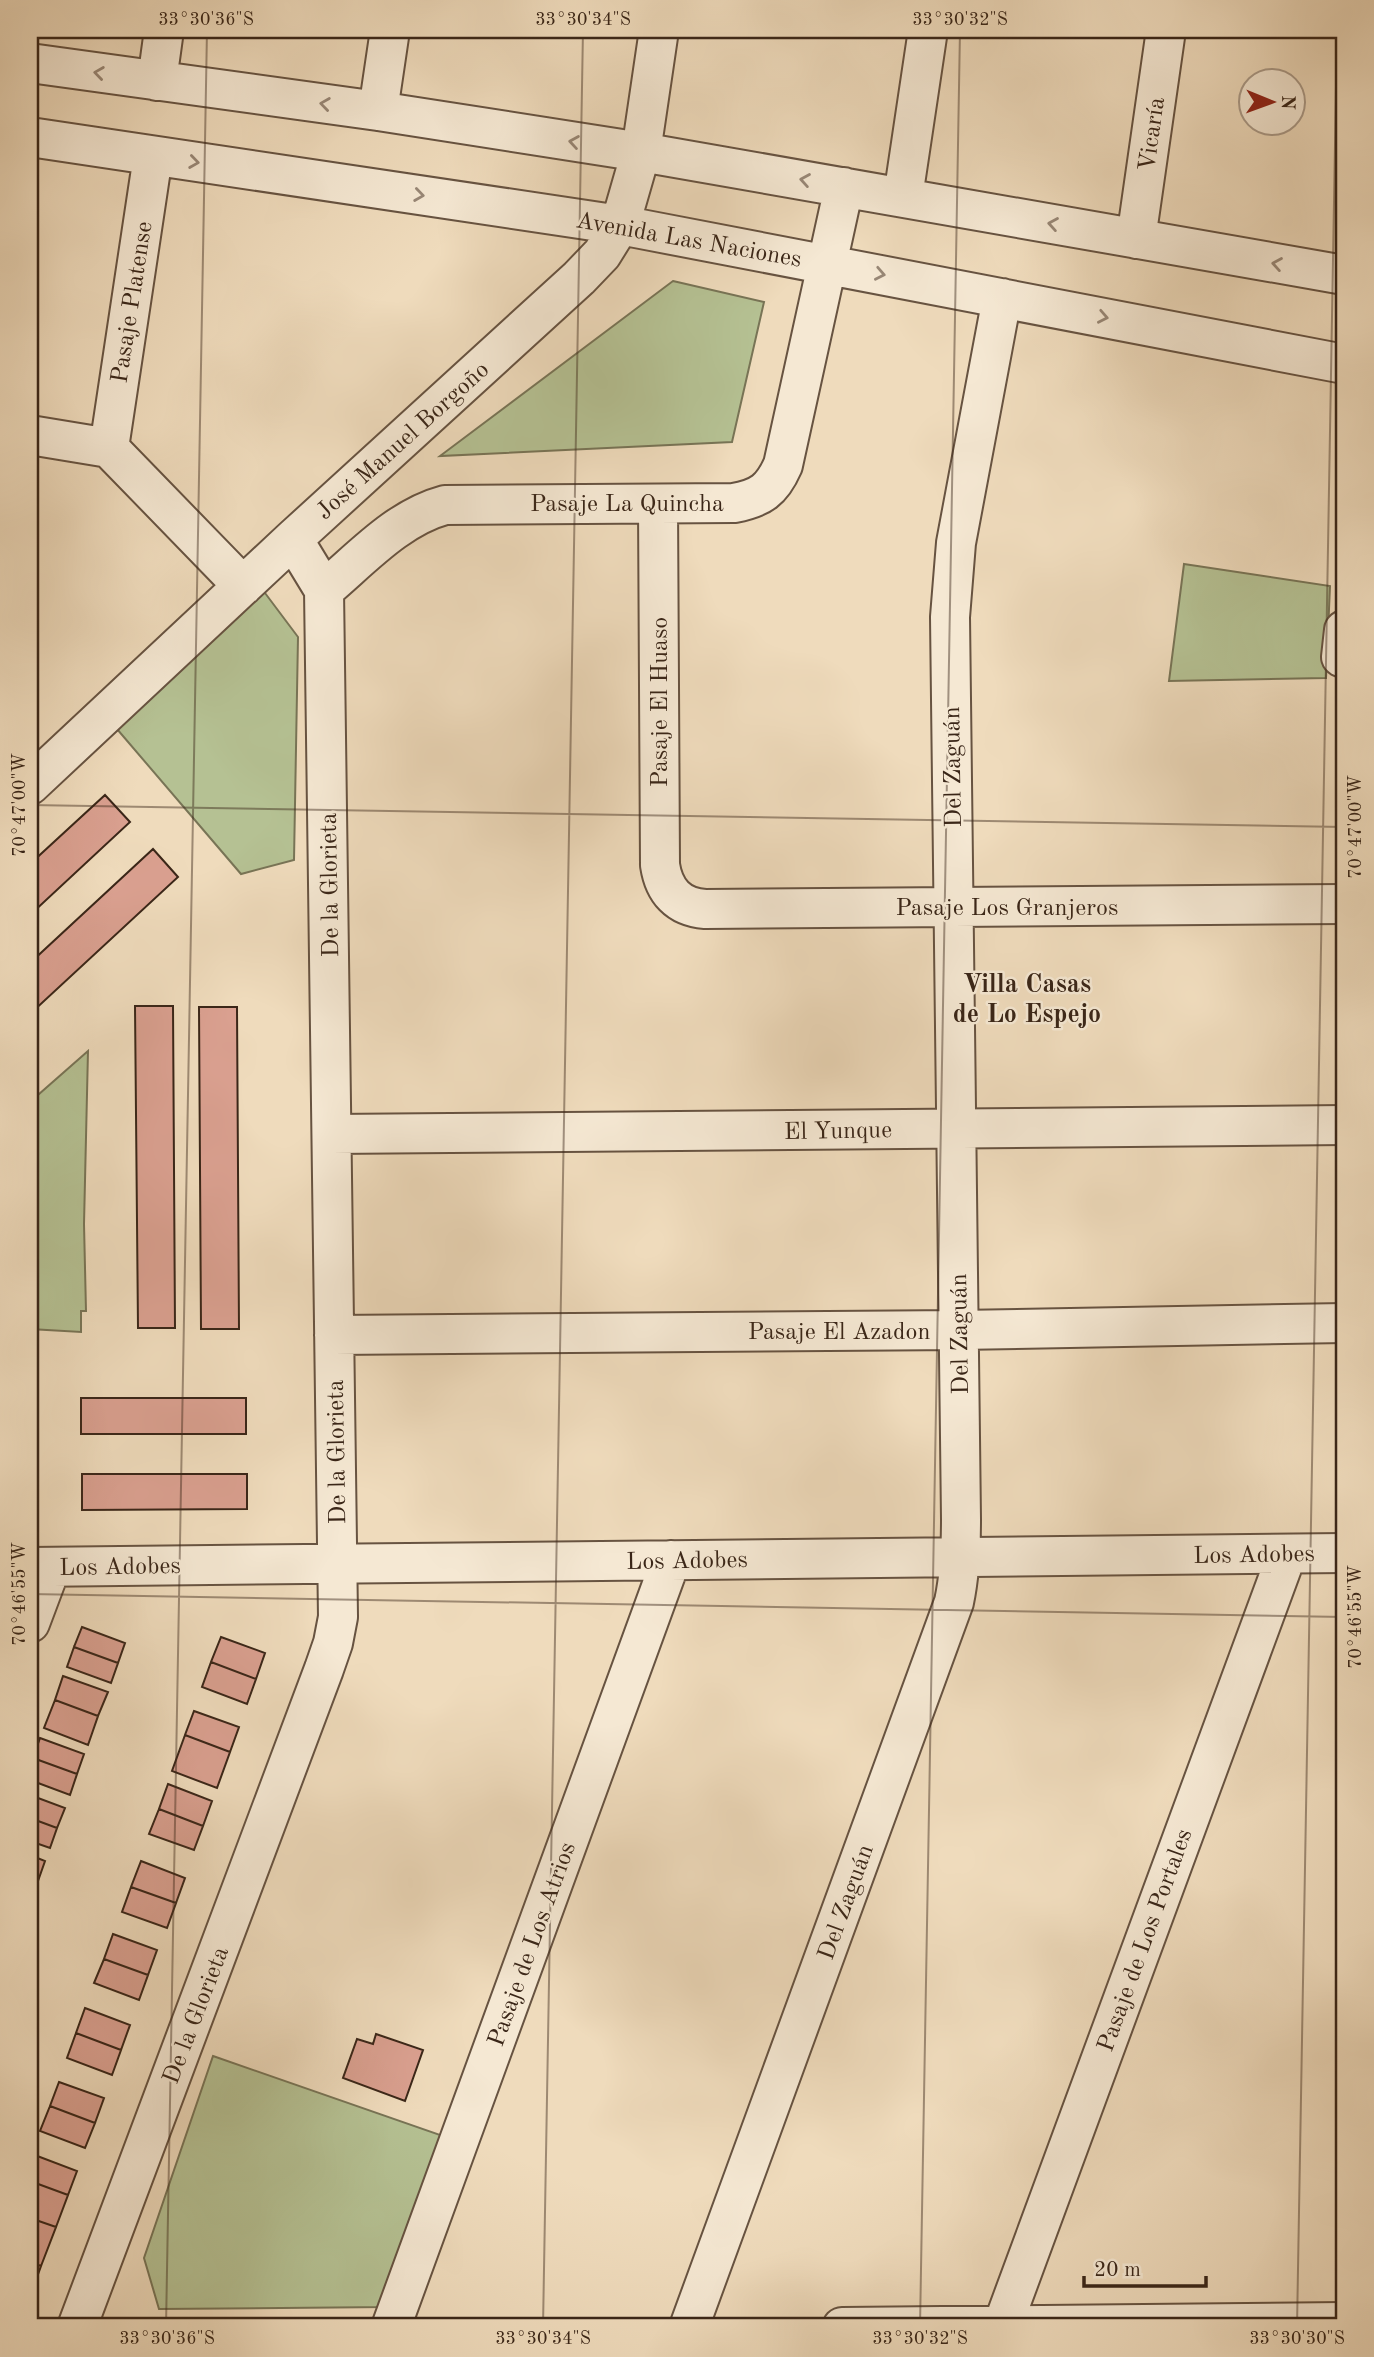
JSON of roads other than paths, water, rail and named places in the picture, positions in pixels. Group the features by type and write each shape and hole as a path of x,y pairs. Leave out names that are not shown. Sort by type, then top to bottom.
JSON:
{"street":[{"path":"157,81 164,30"},
{"path":"378,111 390,30"},
{"name":"José Manuel Borgoño","path":"30,785 602,254 620,225 641,152 659,30"},
{"path":"903,197 928,30"},
{"name":"Vicaría","path":"1136,239 1166,30"},
{"path":"30,63 378,111 641,152 1344,275"},
{"name":"Avenida Las Naciones","path":"30,137 620,225 1344,364"},
{"name":"Pasaje Platense","path":"109,447 153,156"},
{"name":"Pasaje La Quincha","path":"324,590 401,525 429,509 444,505 734,503 764,493 776,481 783,465 844,187"},
{"name":"Del Zaguán","path":"690,2327 954,1602 961,1557 951,581 1002,298"},
{"path":"30,435 109,447 243,586"},
{"name":"Pasaje El Huaso","path":"657,504 660,865 666,887 673,897"},
{"path":"293,539 324,590"},
{"name":"De la Glorieta","path":"77,2327 329,1656 338,1617 324,590"},
{"name":"Pasaje Los Granjeros","path":"673,897 693,908 705,909 1344,904"},
{"name":"El Yunque","path":"332,1135 1344,1125"},
{"name":"Pasaje El Azadon","path":"334,1335 959,1330 1344,1323"},
{"name":"Pasaje de Los Portales","path":"1002,2326 1287,1553"},
{"name":"Los Adobes","path":"40,1567 1344,1553"},
{"name":"Pasaje de Los Atrios","path":"391,2327 671,1560"},
{"path":"30,1623 40,1567"},
{"path":"842,2327 1344,2322"}],"district":[{"name":"Villa Casas de Lo Espejo","path":"1027,998"}]}
